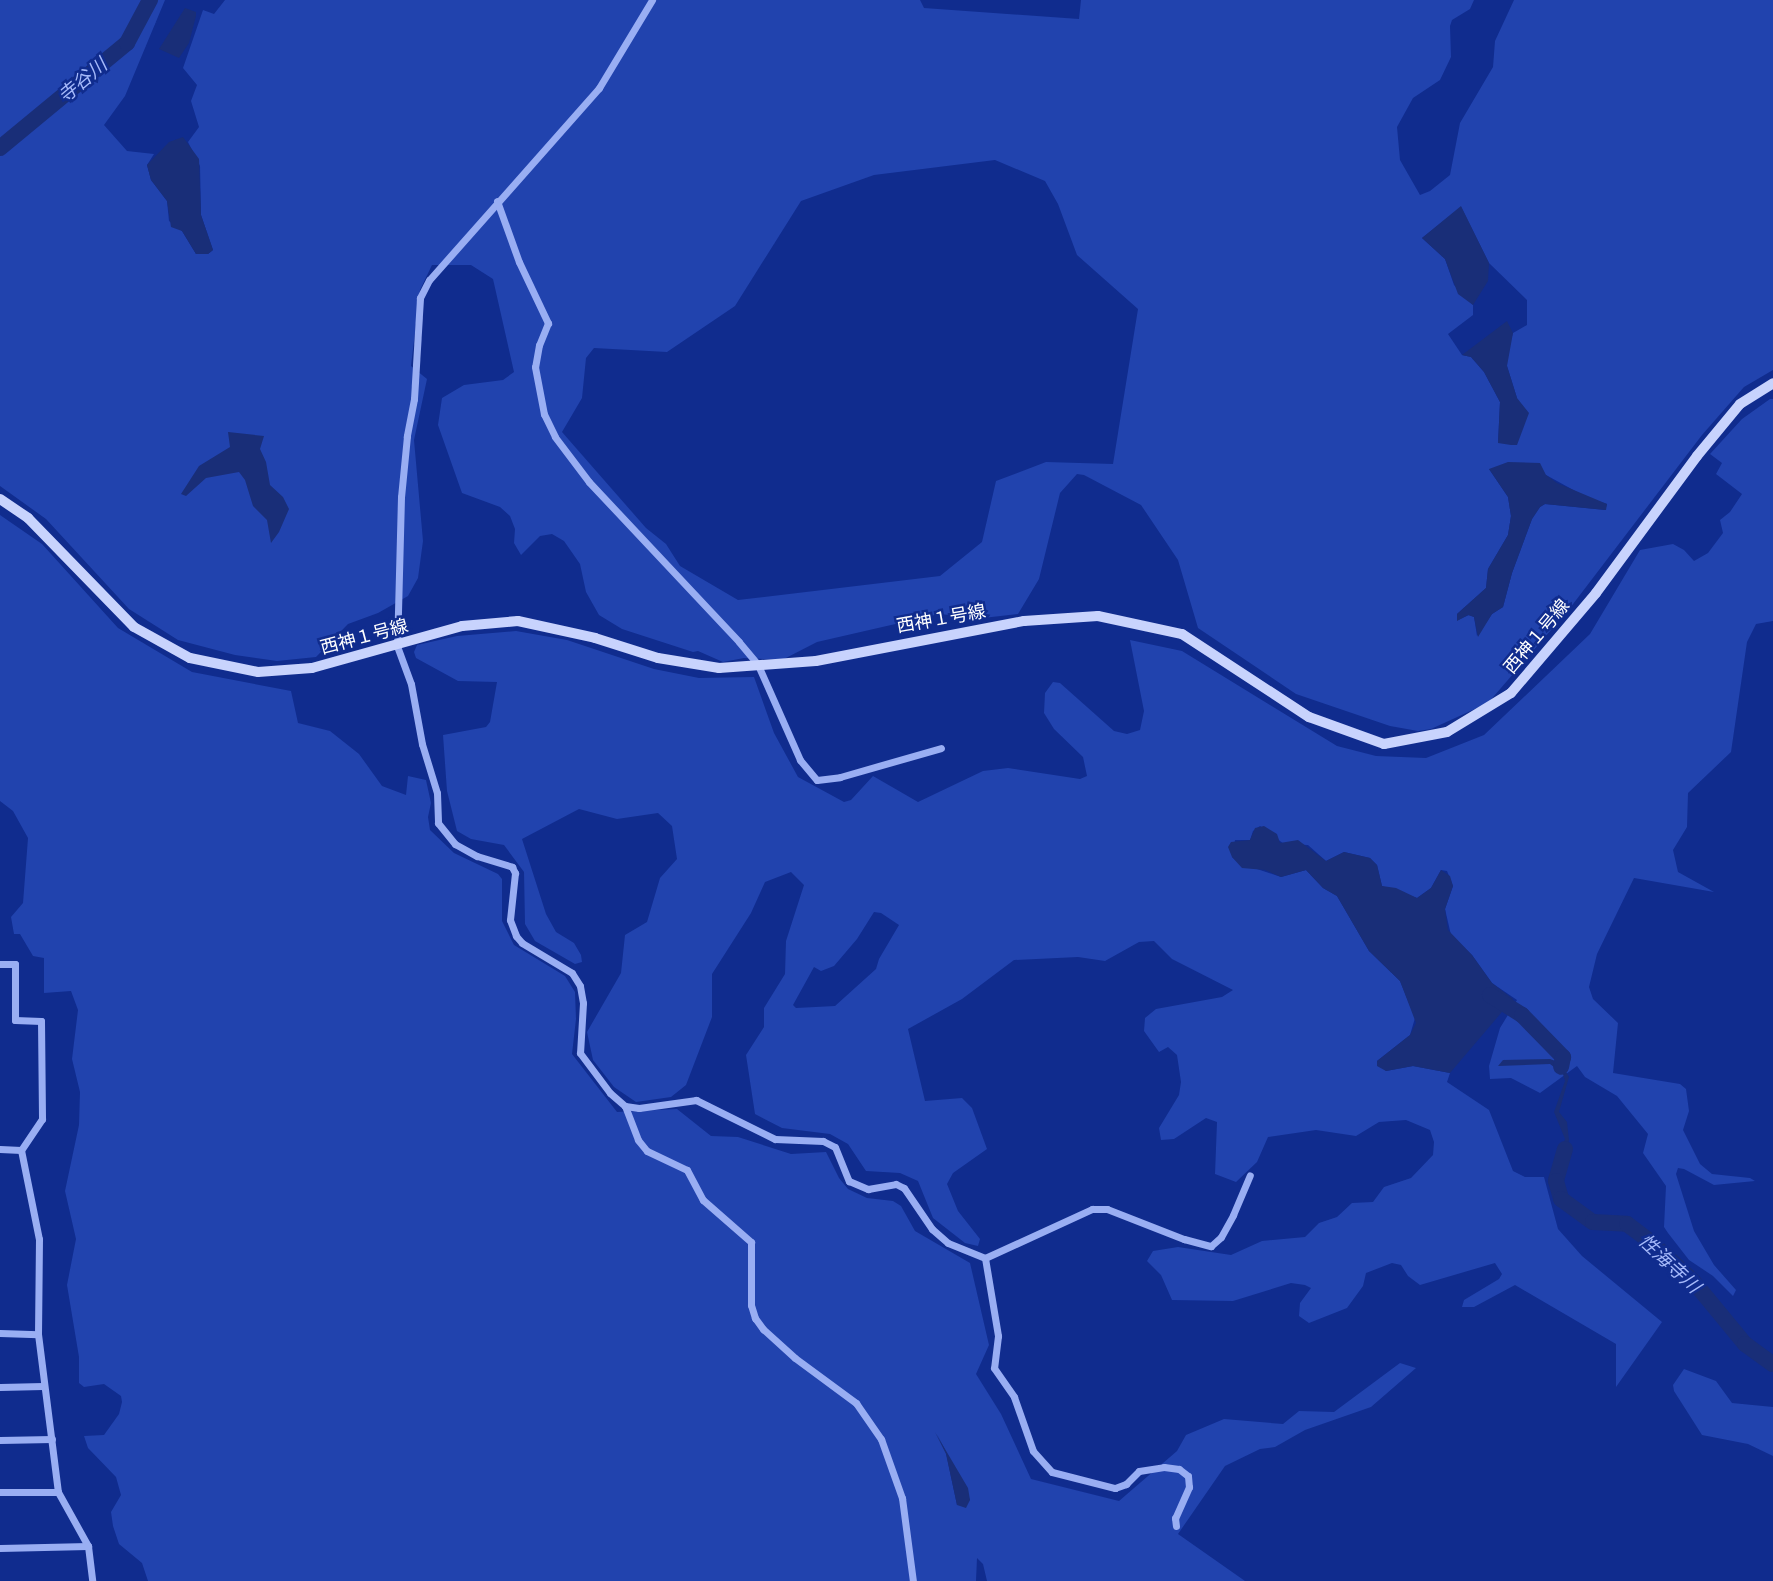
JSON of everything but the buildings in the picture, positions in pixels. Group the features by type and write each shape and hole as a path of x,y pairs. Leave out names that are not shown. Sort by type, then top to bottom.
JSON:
{"street":[{"path":"652,0 599,88 429,280 419,298 414,399 401,497 397,646 411,684 422,744 437,793 438,823 455,844 477,856 512,867 515,873 510,920 516,936 522,943 572,973 580,986 583,1003 580,1052 591,1071 625,1106 638,1140 647,1151 687,1170 703,1200 751,1242 751,1305 755,1318 763,1329 794,1358 856,1403 881,1439 902,1498 913,1581"},
{"path":"497,201 519,262 548,323 539,345 535,367 544,414 555,437 589,482 739,642 758,666 800,760 817,780 840,777 941,748"},
{"name":"西神１号線","path":"0,499 29,518 134,627 190,658 258,672 312,668 462,626 518,621 595,638 657,658 719,668 816,661 1024,621 1098,616 1182,634 1309,717 1384,744 1447,732 1511,693 1596,593 1697,456 1740,404 1773,383"},
{"path":"0,964 15,964 15,1020 41,1021 42,1119 21,1150 39,1239 38,1334 58,1492 88,1546 92,1581"},
{"path":"625,1106 639,1108 696,1100 775,1139 823,1141 835,1147 849,1181 860,1188 896,1184 904,1188 932,1229 948,1243 985,1258 1092,1209 1107,1209 1184,1239 1211,1246 1220,1237 1233,1215 1250,1175"},
{"path":"0,1149 21,1150"},
{"path":"985,1258 998,1336 995,1368 1014,1397 1033,1451 1045,1466 1061,1476 1115,1488 1126,1484 1139,1471 1164,1467 1179,1469 1188,1476 1189,1487 1175,1518 1176,1526"},
{"path":"0,1333 38,1334"},
{"path":"0,1387 43,1387"},
{"path":"0,1440 52,1439"},
{"path":"0,1492 58,1492"},
{"path":"0,1548 88,1546"}],"shaded area":[{"path":"0,0 165,0 125,96 104,125 127,151 154,154 147,165 151,180 167,201 169,221 182,231 196,254 208,254 213,250 201,215 200,166 188,142 199,127 191,101 197,85 183,68 203,10 214,14 225,0 920,0 924,8 1079,19 1081,0 1474,0 1470,9 1452,20 1451,57 1440,80 1413,98 1397,127 1400,160 1420,195 1430,191 1450,175 1460,123 1493,67 1495,41 1514,0 1773,0 1773,370 1744,387 1702,435 1570,608 1488,703 1431,729 1418,731 1390,726 1296,694 1198,628 1178,560 1141,505 1084,475 1077,474 1060,493 1039,579 1018,614 983,618 939,614 817,642 782,660 744,658 723,662 698,651 693,652 622,629 599,615 586,592 580,564 564,541 552,534 540,536 521,555 514,543 515,529 510,516 500,507 462,493 438,425 442,398 464,385 503,380 514,372 493,279 471,265 432,265 420,290 411,366 427,379 414,440 423,541 418,578 408,596 378,613 348,624 316,657 277,661 235,655 178,640 129,609 46,519 0,486","holes":["995,160 1045,181 1058,204 1077,255 1138,309 1113,464 1046,462 996,481 982,542 940,576 738,600 680,566 666,544 646,528 562,432 582,398 586,358 594,348 667,352 735,306 801,201 874,175","1461,207 1489,263 1527,300 1527,325 1513,333 1507,353 1507,366 1517,398 1498,443 1500,402 1484,372 1471,357 1462,355 1448,334 1473,315 1473,305 1454,285 1445,259 1422,238","1489,469 1546,475 1588,498 1607,504 1605,510 1545,504 1540,507 1532,519 1512,573 1503,607 1492,614 1477,636 1474,617 1469,615 1458,620 1457,614 1486,588 1488,569 1508,535 1511,516 1508,497"]},
{"path":"1773,399 1773,621 1756,624 1747,642 1731,752 1688,793 1687,827 1673,850 1678,872 1714,892 1634,878 1597,954 1589,987 1593,999 1618,1023 1613,1073 1680,1084 1686,1089 1689,1111 1683,1130 1700,1164 1712,1174 1750,1178 1755,1181 1714,1185 1684,1169 1678,1168 1676,1174 1694,1231 1714,1265 1736,1290 1733,1296 1713,1276 1689,1260 1664,1227 1666,1186 1643,1153 1648,1134 1617,1096 1585,1077 1577,1066 1540,1093 1511,1078 1490,1079 1489,1066 1500,1028 1517,1000 1492,983 1472,955 1451,935 1445,909 1453,886 1447,871 1441,870 1431,888 1417,898 1382,886 1377,865 1370,858 1344,852 1326,861 1308,845 1284,844 1260,826 1253,831 1250,840 1235,840 1232,857 1239,863 1281,877 1306,870 1323,888 1337,896 1369,951 1400,981 1415,1018 1410,1035 1377,1061 1386,1071 1413,1066 1450,1073 1447,1082 1489,1110 1513,1171 1525,1177 1544,1177 1558,1229 1582,1256 1662,1322 1616,1387 1616,1344 1515,1285 1474,1307 1462,1307 1464,1300 1499,1279 1502,1274 1495,1263 1420,1285 1408,1276 1401,1265 1392,1263 1366,1273 1363,1286 1347,1308 1309,1323 1299,1316 1300,1303 1311,1288 1305,1285 1291,1283 1233,1301 1172,1300 1161,1275 1147,1261 1153,1251 1178,1247 1231,1255 1262,1241 1305,1237 1319,1223 1337,1217 1352,1203 1373,1202 1384,1187 1411,1178 1433,1155 1434,1142 1430,1130 1406,1120 1379,1122 1356,1136 1316,1130 1268,1137 1257,1162 1236,1182 1215,1174 1217,1122 1206,1118 1174,1139 1161,1140 1159,1128 1179,1095 1181,1082 1177,1055 1168,1047 1159,1052 1144,1031 1145,1018 1156,1009 1222,997 1233,990 1172,959 1154,941 1139,942 1105,961 1078,957 1014,960 962,999 908,1029 925,1101 962,1098 972,1108 987,1149 953,1173 947,1184 958,1211 980,1239 978,1246 965,1243 933,1218 918,1181 900,1173 866,1171 848,1144 830,1134 782,1128 755,1114 746,1055 764,1027 764,1008 785,974 786,941 804,885 791,872 765,882 751,913 712,974 712,1017 686,1085 671,1097 636,1102 614,1087 593,1060 587,1032 621,973 625,935 647,922 660,878 677,859 672,826 658,813 617,819 579,809 522,839 546,914 556,932 574,943 581,955 582,962 575,964 535,941 525,924 524,872 504,845 471,839 457,831 447,791 443,735 486,727 490,722 497,682 458,681 416,658 414,652 417,645 457,636 516,631 567,640 654,669 699,678 754,677 774,733 798,777 844,802 851,800 873,776 918,802 983,771 1008,768 1080,779 1087,776 1083,757 1054,729 1044,713 1045,693 1053,682 1060,683 1114,731 1127,734 1140,730 1144,711 1130,640 1182,651 1337,746 1376,756 1426,758 1484,735 1590,634 1640,550 1673,544 1684,550 1694,561 1708,553 1723,533 1720,520 1730,512 1742,494 1716,474 1722,463 1710,454 1742,419","holes":["874,912 881,913 899,925 876,969 835,1006 796,1008 793,1005 814,967 821,971 834,966 857,939"]},
{"path":"0,515 42,544 118,628 192,672 291,691 298,723 330,731 359,754 382,786 406,795 408,776 426,780 431,803 428,817 430,830 454,853 498,874 502,879 502,921 514,945 565,976 575,992 576,1019 572,1054 617,1112 677,1109 711,1136 738,1137 791,1154 826,1152 839,1178 848,1189 867,1198 893,1201 901,1206 915,1231 970,1263 989,1345 976,1374 1001,1414 1031,1479 1119,1501 1177,1451 1186,1435 1224,1419 1283,1424 1299,1411 1334,1412 1400,1363 1416,1368 1371,1407 1305,1430 1275,1447 1260,1449 1225,1466 1178,1534 1245,1581 987,1581 983,1564 977,1558 976,1581 148,1581 142,1563 119,1544 113,1526 111,1512 121,1495 116,1477 88,1448 84,1436 104,1435 119,1414 122,1402 121,1396 104,1384 84,1387 79,1383 79,1357 67,1285 76,1239 65,1191 79,1125 80,1092 72,1059 78,1010 71,991 44,993 44,958 33,956 20,934 14,934 11,917 23,903 28,838 13,811 0,801","holes":["937,1434 970,1500 957,1505 946,1453"]},
{"path":"1684,1369 1716,1381 1732,1403 1773,1407 1773,1456 1748,1444 1702,1435 1674,1391 1673,1385"}],"water":[{"path":"185,8 196,12 196,16 189,43 179,58 159,49"},
{"path":"183,137 199,159 201,215 213,250 208,254 196,254 182,231 171,227 167,201 151,180 147,165 169,142"},
{"path":"1461,206 1489,263 1488,281 1473,305 1458,294 1445,259 1422,238"},
{"path":"1507,321 1513,333 1507,366 1517,398 1529,413 1517,445 1498,443 1500,402 1484,372 1471,357 1462,355"},
{"path":"228,432 264,436 260,449 266,462 270,485 283,497 289,509 271,543 267,520 253,506 245,480 239,472 206,478 186,496 181,494 199,466 230,447"},
{"path":"1508,462 1540,463 1546,475 1557,483 1607,504 1606,510 1545,504 1540,507 1532,519 1512,573 1503,607 1492,614 1478,637 1474,617 1468,615 1457,621 1457,614 1486,588 1488,569 1508,535 1511,516 1508,497 1489,469"},
{"path":"1264,826 1277,834 1280,843 1298,840 1326,861 1344,852 1370,858 1377,865 1382,886 1396,888 1417,898 1431,888 1441,870 1450,876 1453,886 1445,909 1448,930 1472,955 1492,983 1513,999 1450,1073 1413,1066 1386,1071 1377,1066 1377,1061 1410,1035 1416,1023 1400,981 1369,951 1337,896 1323,888 1306,870 1281,877 1265,870 1242,868 1232,857 1228,847 1231,842 1250,840 1255,828"},
{"path":"1550,1059 1561,1063 1569,1077 1559,1112 1567,1122 1569,1140 1561,1169 1555,1168 1565,1139 1554,1112 1565,1081 1563,1074 1550,1064 1498,1066 1503,1060"},
{"path":"935,1432 968,1488 970,1500 966,1508 957,1505 946,1454"}],"waterway":[{"name":"寺谷川","path":"0,148 127,43 150,0"},
{"name":"性海寺川","path":"1490,995 1522,1015 1563,1057 1561,1067"},
{"name":"性海寺川","path":"1565,1149 1556,1181 1561,1199 1593,1222 1627,1224 1652,1243 1693,1281 1745,1344 1773,1364"}]}
